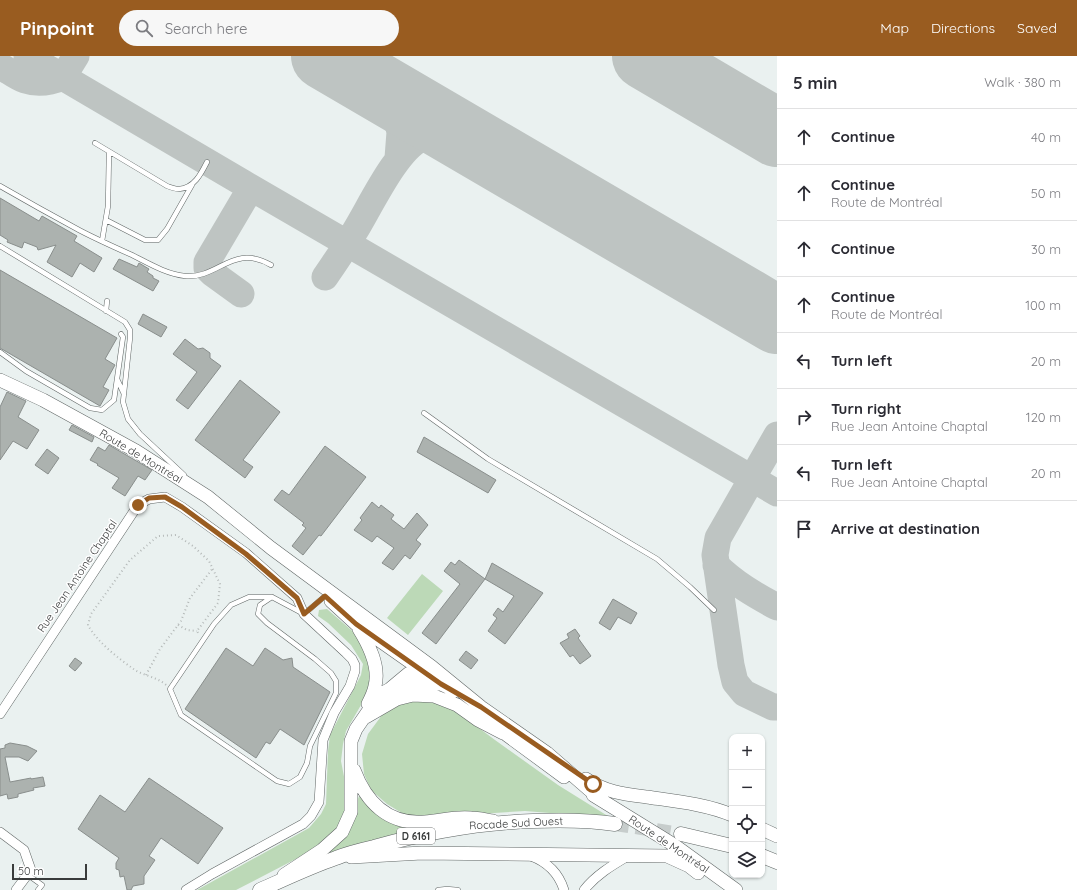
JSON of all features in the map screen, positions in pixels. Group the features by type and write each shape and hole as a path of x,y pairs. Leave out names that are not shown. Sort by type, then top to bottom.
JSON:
{"main road":[{"name":"Route de Montréal","path":"0,380 43,400 136,451 208,498 426,668 547,753 600,799"},
{"name":"Route de Montréal","path":"271,548 356,624 426,668 441,684 504,734 562,776 674,845 736,890"},
{"path":"356,624 370,646 376,671 376,686 363,719"},
{"path":"260,890 322,850 342,832 352,812 351,761 352,741 356,729 381,694 390,689 408,674 426,668"},
{"path":"390,689 414,684 441,684 481,707"},
{"path":"363,719 397,699 413,695 434,696 457,705 478,720 504,734"},
{"path":"547,753 593,784 610,791 688,803 729,814"},
{"path":"351,761 364,792 379,808 397,819 417,822 470,818 496,822"},
{"name":"Rocade Sud Ouest","path":"260,890 337,857 446,829 496,822 554,820 595,821 615,824"},
{"path":"765,830 777,836"},
{"path":"680,834 729,845"},
{"path":"337,857 422,853 667,856 689,866 724,890"},
{"path":"765,857 777,862"}],"street":[{"name":"Rue Jean Antoine Chaptal","path":"0,714 138,505 149,498 165,497 182,507 246,554 297,598 304,614 346,653 355,665 355,672 350,686 334,713 323,740 319,802 311,816 303,824 186,890"},
{"path":"0,832 24,850 31,870 16,890"},
{"path":"526,854 541,860 551,869 562,883 564,890"},
{"path":"584,890 592,880 611,866 630,855"}],"lane":[{"path":"95,143 167,186 179,189 192,185"},
{"path":"102,241 108,206 109,152"},
{"path":"106,220 145,240 158,240 167,229 207,162"},
{"path":"0,186 80,231 168,272 184,276 198,276 241,258 254,258 271,265"},
{"path":"0,246 106,311 126,320 130,330 130,338 123,402 128,419 140,434 208,498"},
{"path":"106,311 107,301"},
{"path":"0,352 26,371 90,408 102,410 114,400 123,337 121,334"},
{"path":"117,379 124,394"},
{"path":"115,394 126,380"},
{"path":"424,413 488,459 657,559 714,610"},
{"path":"272,597 260,605 258,614 267,623 331,673 336,682 336,693 310,746 307,763 300,777 289,784 277,781 180,715 170,689 214,624 231,605 249,597 272,597 304,614 325,596"},
{"path":"28,875 42,885 38,890"},
{"path":"438,890 458,890"}],"path":[{"path":"170,689 161,681 136,670 93,635 88,625 91,614 130,560 158,536 176,535 193,546 209,561 220,584 218,603 197,631"},
{"path":"146,675 160,649 181,621 190,598 212,568"},
{"path":"178,625 187,630 197,631"},
{"path":"197,631 203,641"}],"green space":[{"path":"422,574 443,591 408,635 387,618"},
{"path":"327,609 357,635 370,658 370,684 361,705 346,731 343,744 341,761 347,792 347,807 343,820 333,834 317,848 236,890 197,890 309,828 321,814 326,804 330,735 361,675 363,664 351,645 328,623 318,616 319,610"},
{"path":"422,700 444,705 456,711 558,785 611,818 525,811 431,817 405,815 387,804 371,790 364,774 362,754 368,734 382,715 401,702"},
{"path":"360,794 403,826 420,829 329,856 328,852 357,814 357,801"}],"building":[{"path":"0,198 39,221 42,216 77,236 74,241 102,258 94,272 80,263 72,277 47,262 56,245 38,250 37,247 24,242 22,248 7,242 8,240 0,235"},
{"path":"119,259 137,267 139,263 149,269 147,272 159,281 153,291 113,269"},
{"path":"0,270 117,338 105,359 115,365 103,387 109,390 100,406 0,348"},
{"path":"143,314 167,327 161,337 138,324"},
{"path":"185,339 198,349 203,348 210,353 210,358 221,366 188,409 176,400 197,372 173,354"},
{"path":"240,380 280,412 243,460 253,467 245,478 195,440"},
{"path":"7,392 26,401 18,417 39,430 27,449 13,441 0,460 0,407"},
{"path":"72,425 94,437 92,442 69,430"},
{"path":"424,437 496,480 488,493 417,452"},
{"path":"109,445 152,470 145,480 138,476 125,496 112,488 119,478 90,460 98,447 105,451"},
{"path":"325,446 366,477 321,536 319,535 303,555 292,546 306,528 302,525 304,523 274,500 282,490 289,495"},
{"path":"47,449 59,458 48,474 35,465"},
{"path":"372,502 379,508 381,505 394,515 391,519 404,529 417,513 428,525 416,540 421,544 410,559 405,555 393,570 382,563 394,548 377,536 372,542 354,530 362,520 360,518"},
{"path":"459,560 485,579 436,644 422,633 460,584 444,571 451,562 455,565"},
{"path":"492,563 543,593 505,644 488,631 497,618 493,615 498,608 503,612 514,596 485,579"},
{"path":"613,599 637,613 631,624 618,617 610,630 599,623"},
{"path":"575,629 580,636 578,638 591,656 580,664 573,655 570,657 560,643 569,638 567,634"},
{"path":"226,648 253,666 265,648 283,660 292,658 293,667 330,692 304,745 280,729 270,744 266,742 256,758 185,709"},
{"path":"466,651 478,660 471,669 459,660"},
{"path":"75,658 82,663 75,671 69,666"},
{"path":"10,743 27,746 37,751 28,761 19,757 5,757 10,782 43,777 45,786 33,788 34,790 18,794 18,797 8,799 7,794 0,796 0,749 5,748 5,745"},
{"path":"149,778 223,828 198,864 161,838 149,856 155,860 144,876 144,884 133,886 131,890 127,890 124,876 120,877 119,870 116,869 116,863 119,858 78,829 100,795 125,812"}],"taxiway":[{"path":"27,56 777,493"},
{"path":"0,66 25,80 44,82 63,77 76,56"},
{"path":"371,83 395,111 400,132 398,158"},
{"path":"325,277 352,237 385,179 412,144 422,138 439,134 467,139"},
{"path":"241,294 212,273 207,268 207,262 246,196 247,191 243,183"},
{"path":"777,435 718,538 715,555 731,665 735,682 744,693 773,707 777,707"},
{"path":"716,565 737,583 777,607"}],"runway":[{"path":"325,56 777,320"},
{"path":"646,56 777,133"}],"tunnel":[{"path":"615,824 681,834"}],"route":[{"path":"138,505 149,498 165,497 182,507 246,554 297,598 304,614 325,596 356,624 441,684 481,707 593,784"}]}
